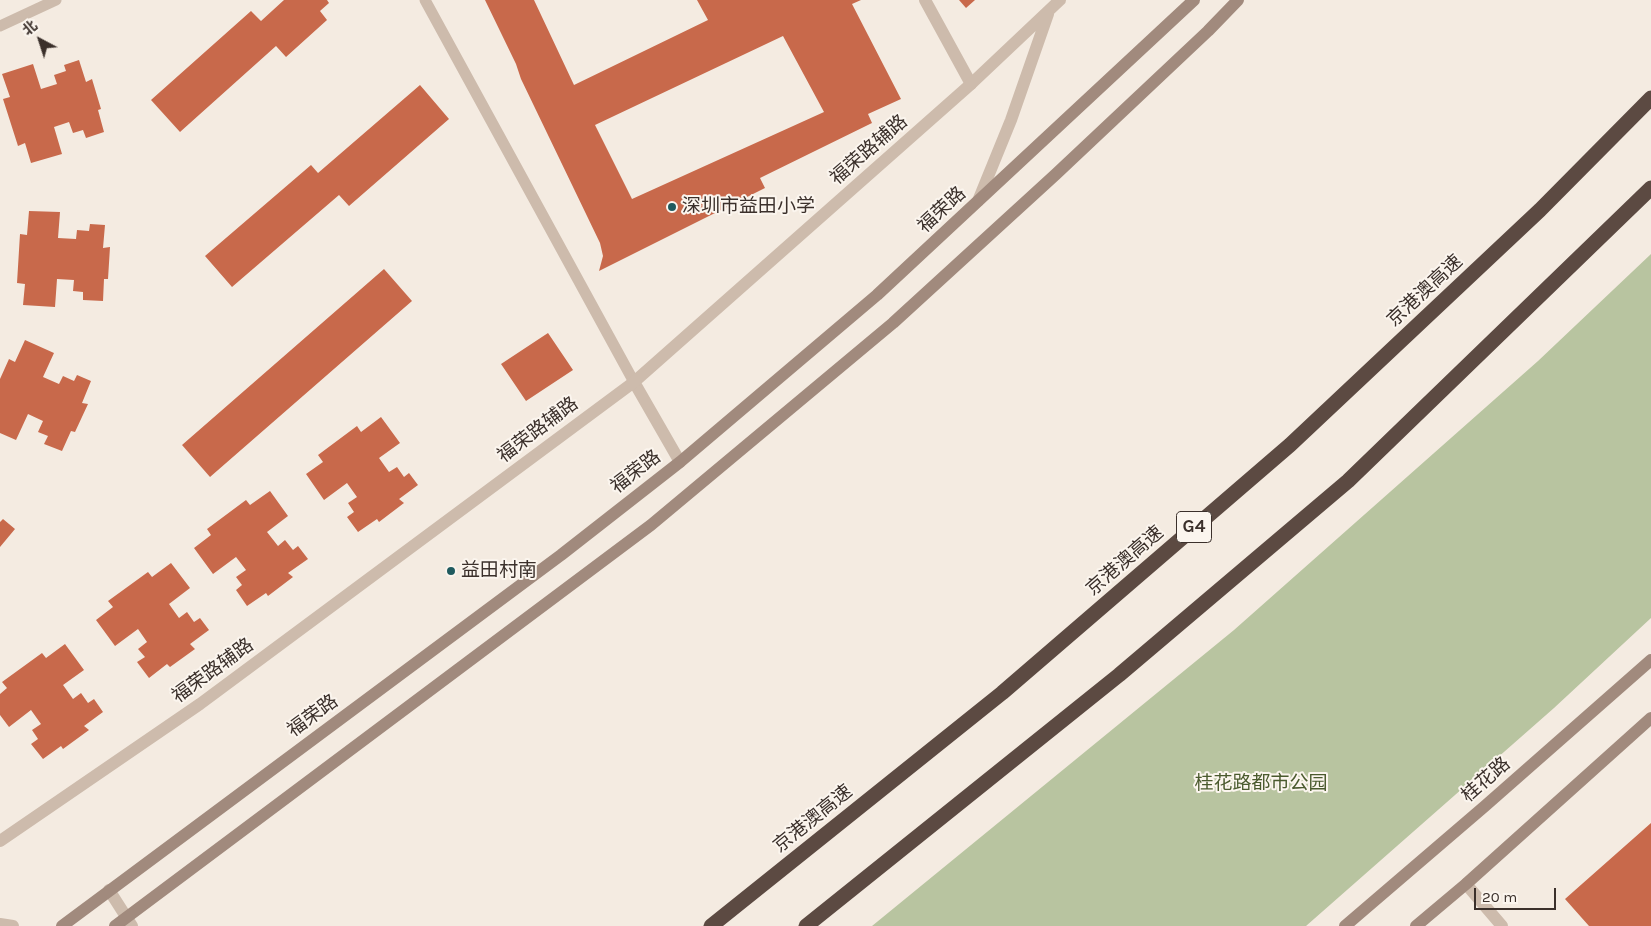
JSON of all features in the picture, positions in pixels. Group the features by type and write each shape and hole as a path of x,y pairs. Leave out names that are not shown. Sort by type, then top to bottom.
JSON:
{"highway":[{"name":"京港澳高速","path":"711,926 1002,693 1290,445 1540,210 1651,98"},
{"path":"806,926 1119,675 1348,481 1651,188"}],"main road":[{"name":"福荣路","path":"62,926 561,554 680,462 878,295 1194,0"},
{"path":"114,926 129,922 651,526 893,323 1070,161 1208,31 1238,0"},
{"name":"桂花路","path":"1345,926 1651,660"},
{"path":"1416,926 1466,884 1651,718"}],"street":[{"path":"925,0 972,84"},
{"name":"福荣路辅路","path":"0,841 200,704 634,382 972,84 1060,0"},
{"path":"977,203 1011,120 1049,11"},
{"path":"634,382 680,462"},
{"path":"1466,884 1502,926"},
{"path":"109,890 129,922"},
{"path":"0,924 13,926"}],"lane":[{"path":"0,26 56,0"},
{"path":"426,0 634,382"}],"green space":[{"name":"桂花路都市公园","path":"1651,254 1651,618 1554,708 1306,926 872,926 1234,630 1538,361"}],"building":[{"path":"284,0 327,0 329,3 320,11 327,20 286,57 276,46 180,132 151,100 251,11 261,21"},
{"path":"485,0 534,0 574,85 708,20 697,0 861,0 852,4 901,99 868,114 872,123 760,178 765,188 599,271 603,256 600,243 521,79 516,64","holes":["783,36 824,112 632,199 595,125"]},
{"path":"959,0 975,0 966,8"},
{"path":"79,60 86,82 92,79 101,109 98,110 104,132 86,138 83,130 73,133 69,122 54,127 62,154 31,163 25,143 18,146 3,99 10,97 2,74 33,64 41,89 57,84 54,75 66,71 64,65"},
{"path":"420,85 449,119 349,206 339,195 232,287 205,256 311,165 318,173"},
{"path":"29,211 60,212 58,238 76,239 77,230 89,231 90,224 105,225 103,248 110,247 108,279 104,279 103,301 83,300 83,292 73,291 74,280 57,279 55,307 23,305 25,284 17,283 20,234 27,235"},
{"path":"384,269 412,301 210,477 182,445"},
{"path":"548,333 573,370 526,401 501,364"},
{"path":"25,340 54,353 43,377 59,384 63,376 74,381 77,375 91,381 82,403 88,404 75,432 71,431 62,451 44,444 48,436 38,432 43,421 28,414 16,440 0,433 0,379 9,359 15,362"},
{"path":"381,417 400,443 379,458 389,472 397,467 404,477 409,473 418,485 399,499 404,503 379,522 377,519 358,532 347,517 354,512 348,503 357,497 347,483 324,500 306,474 323,462 318,455 357,426 361,432"},
{"path":"270,491 288,516 267,532 278,546 285,540 293,550 298,546 308,559 288,573 293,577 268,596 266,593 247,606 236,590 242,585 236,577 246,570 236,557 213,574 194,548 211,535 207,529 246,500 250,505"},
{"path":"3,519 15,529 0,547 0,522"},
{"path":"171,563 190,588 169,604 179,618 187,612 194,622 200,618 209,630 190,644 195,649 170,667 167,664 149,678 137,662 145,657 138,649 147,642 138,629 115,646 96,620 113,607 108,601 148,572 152,577"},
{"path":"65,644 84,670 63,685 73,699 81,693 88,703 94,699 103,712 84,726 89,730 63,749 61,746 43,759 31,744 38,739 32,730 41,724 31,710 9,727 0,715 0,694 7,688 2,682 42,653 46,658"},
{"path":"1651,823 1651,926 1589,926 1565,899"}],"place":[{"name":"深圳市益田小学","path":"672,207"},
{"name":"益田村南","path":"451,571"}]}
